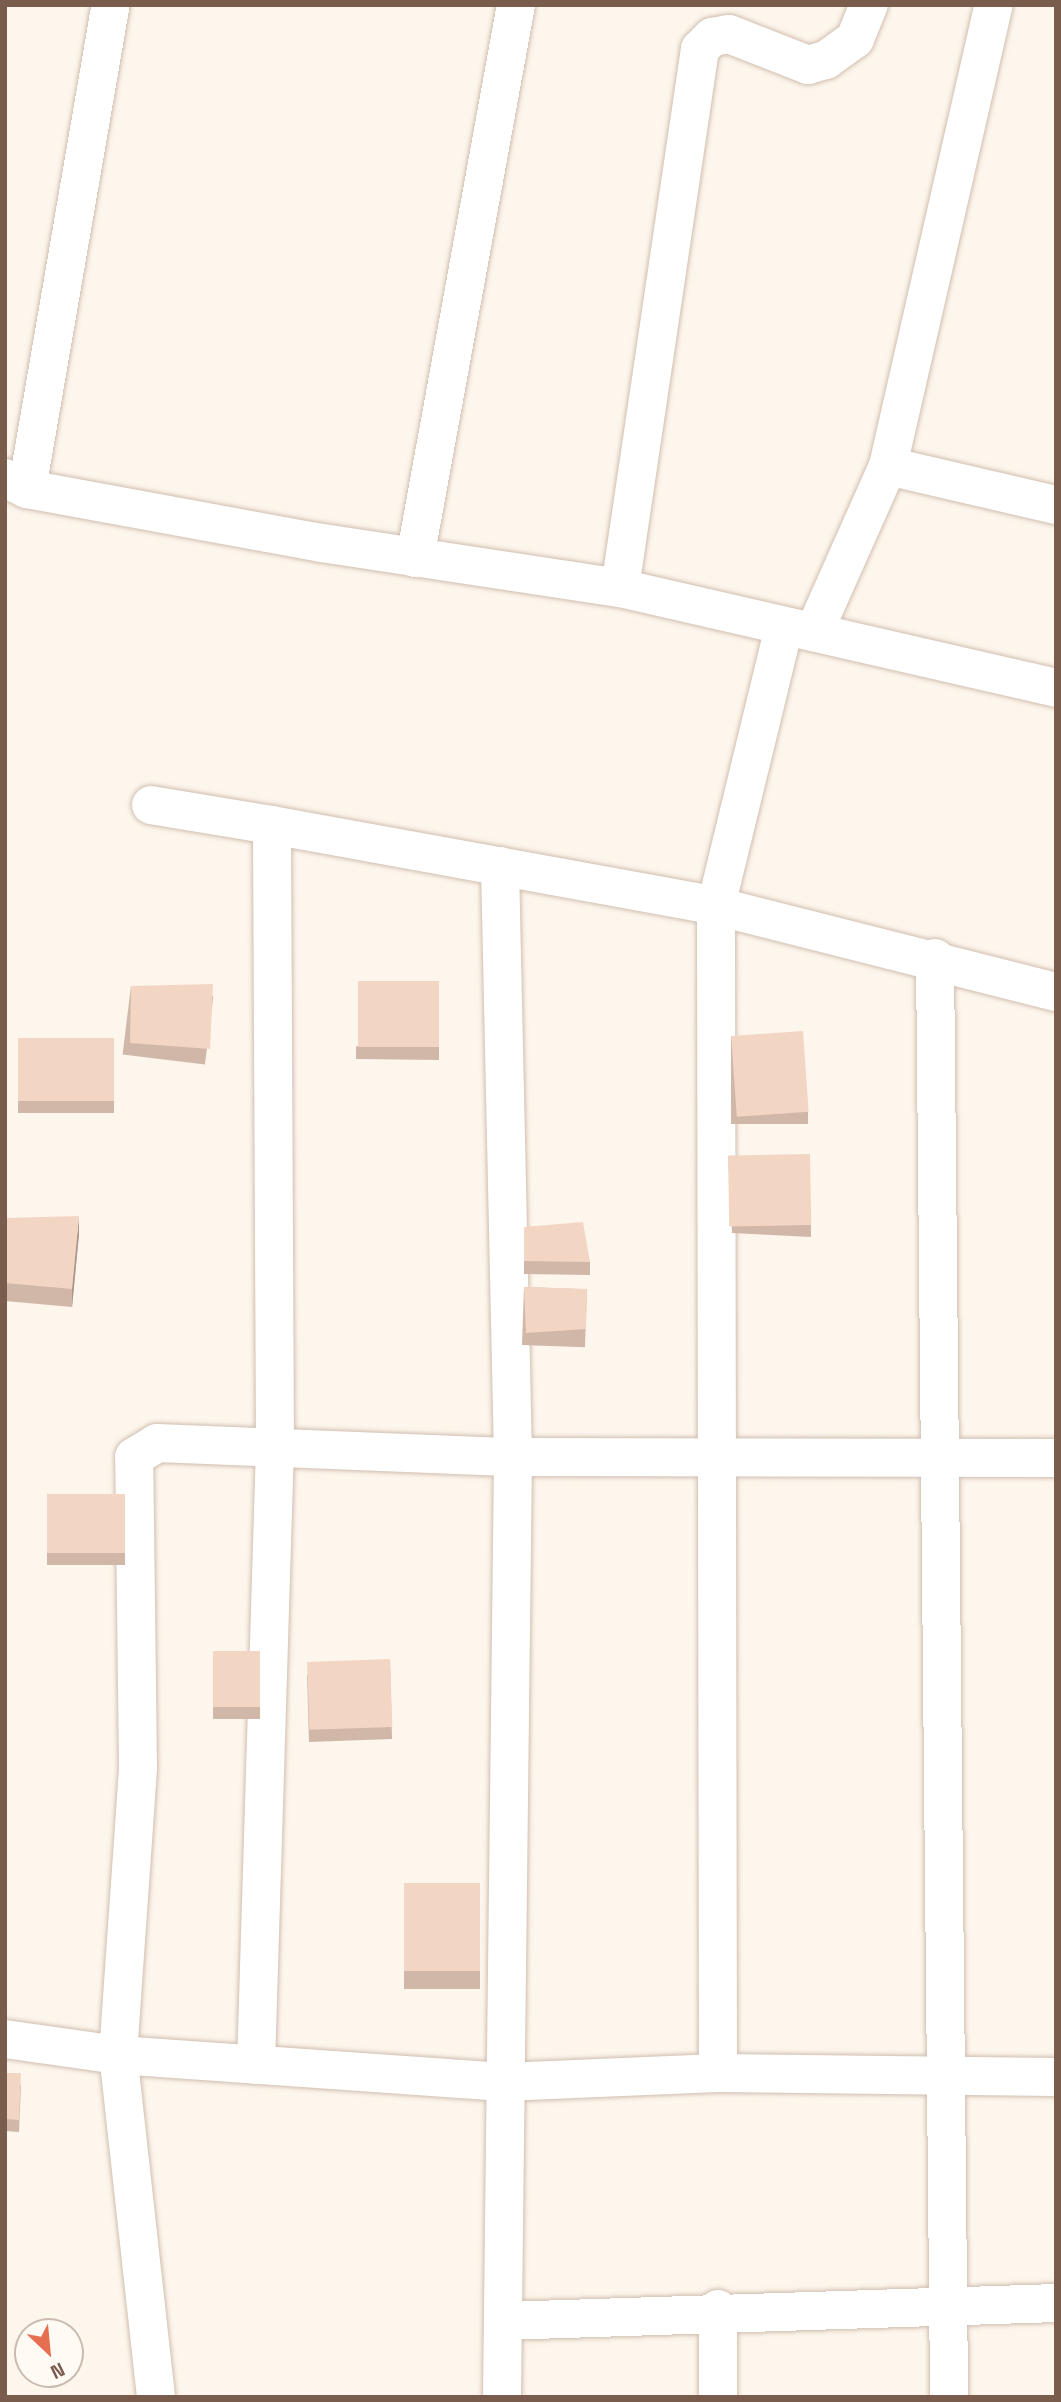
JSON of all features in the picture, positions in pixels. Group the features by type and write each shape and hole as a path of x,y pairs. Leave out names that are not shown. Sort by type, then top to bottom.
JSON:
{"street":[{"path":"111,5 16,484 415,558 620,588 1056,688"},
{"path":"415,558 516,5"},
{"path":"620,588 699,49 712,37 729,34 808,65 826,60 855,39 869,5"},
{"path":"718,2073 716,906 799,629 888,466 994,5"},
{"path":"888,466 1056,505"},
{"path":"151,805 716,906 935,958 1056,992"},
{"path":"256,2065 275,1445 272,825"},
{"path":"500,866 513,1457 503,2082 502,2397"},
{"path":"935,958 949,2397"},
{"path":"156,2397 118,2055 138,1769 131,1468 144,1447 157,1443 275,1445 513,1457 717,1452 1056,1458"},
{"path":"5,2039 118,2055 503,2082 718,2073 1056,2077"},
{"path":"503,2321 718,2309 1056,2303"},
{"path":"718,2309 718,2397"}],"building":[{"path":"358,981 439,981 439,1047 358,1047"},
{"path":"213,984 210,1049 130,1043 131,986"},
{"path":"803,1031 809,1112 737,1117 731,1036"},
{"path":"18,1038 114,1038 114,1101 18,1101"},
{"path":"810,1154 811,1225 729,1226 728,1155"},
{"path":"79,1216 72,1289 5,1283 5,1218"},
{"path":"583,1222 590,1262 524,1261 524,1227"},
{"path":"524,1287 587,1289 586,1329 526,1333"},
{"path":"47,1494 125,1494 125,1553 47,1553"},
{"path":"213,1651 260,1651 260,1707 213,1707"},
{"path":"390,1659 392,1727 309,1730 307,1662"},
{"path":"404,1883 480,1883 480,1971 404,1971"},
{"path":"5,2073 21,2073 19,2120 5,2119"}]}
